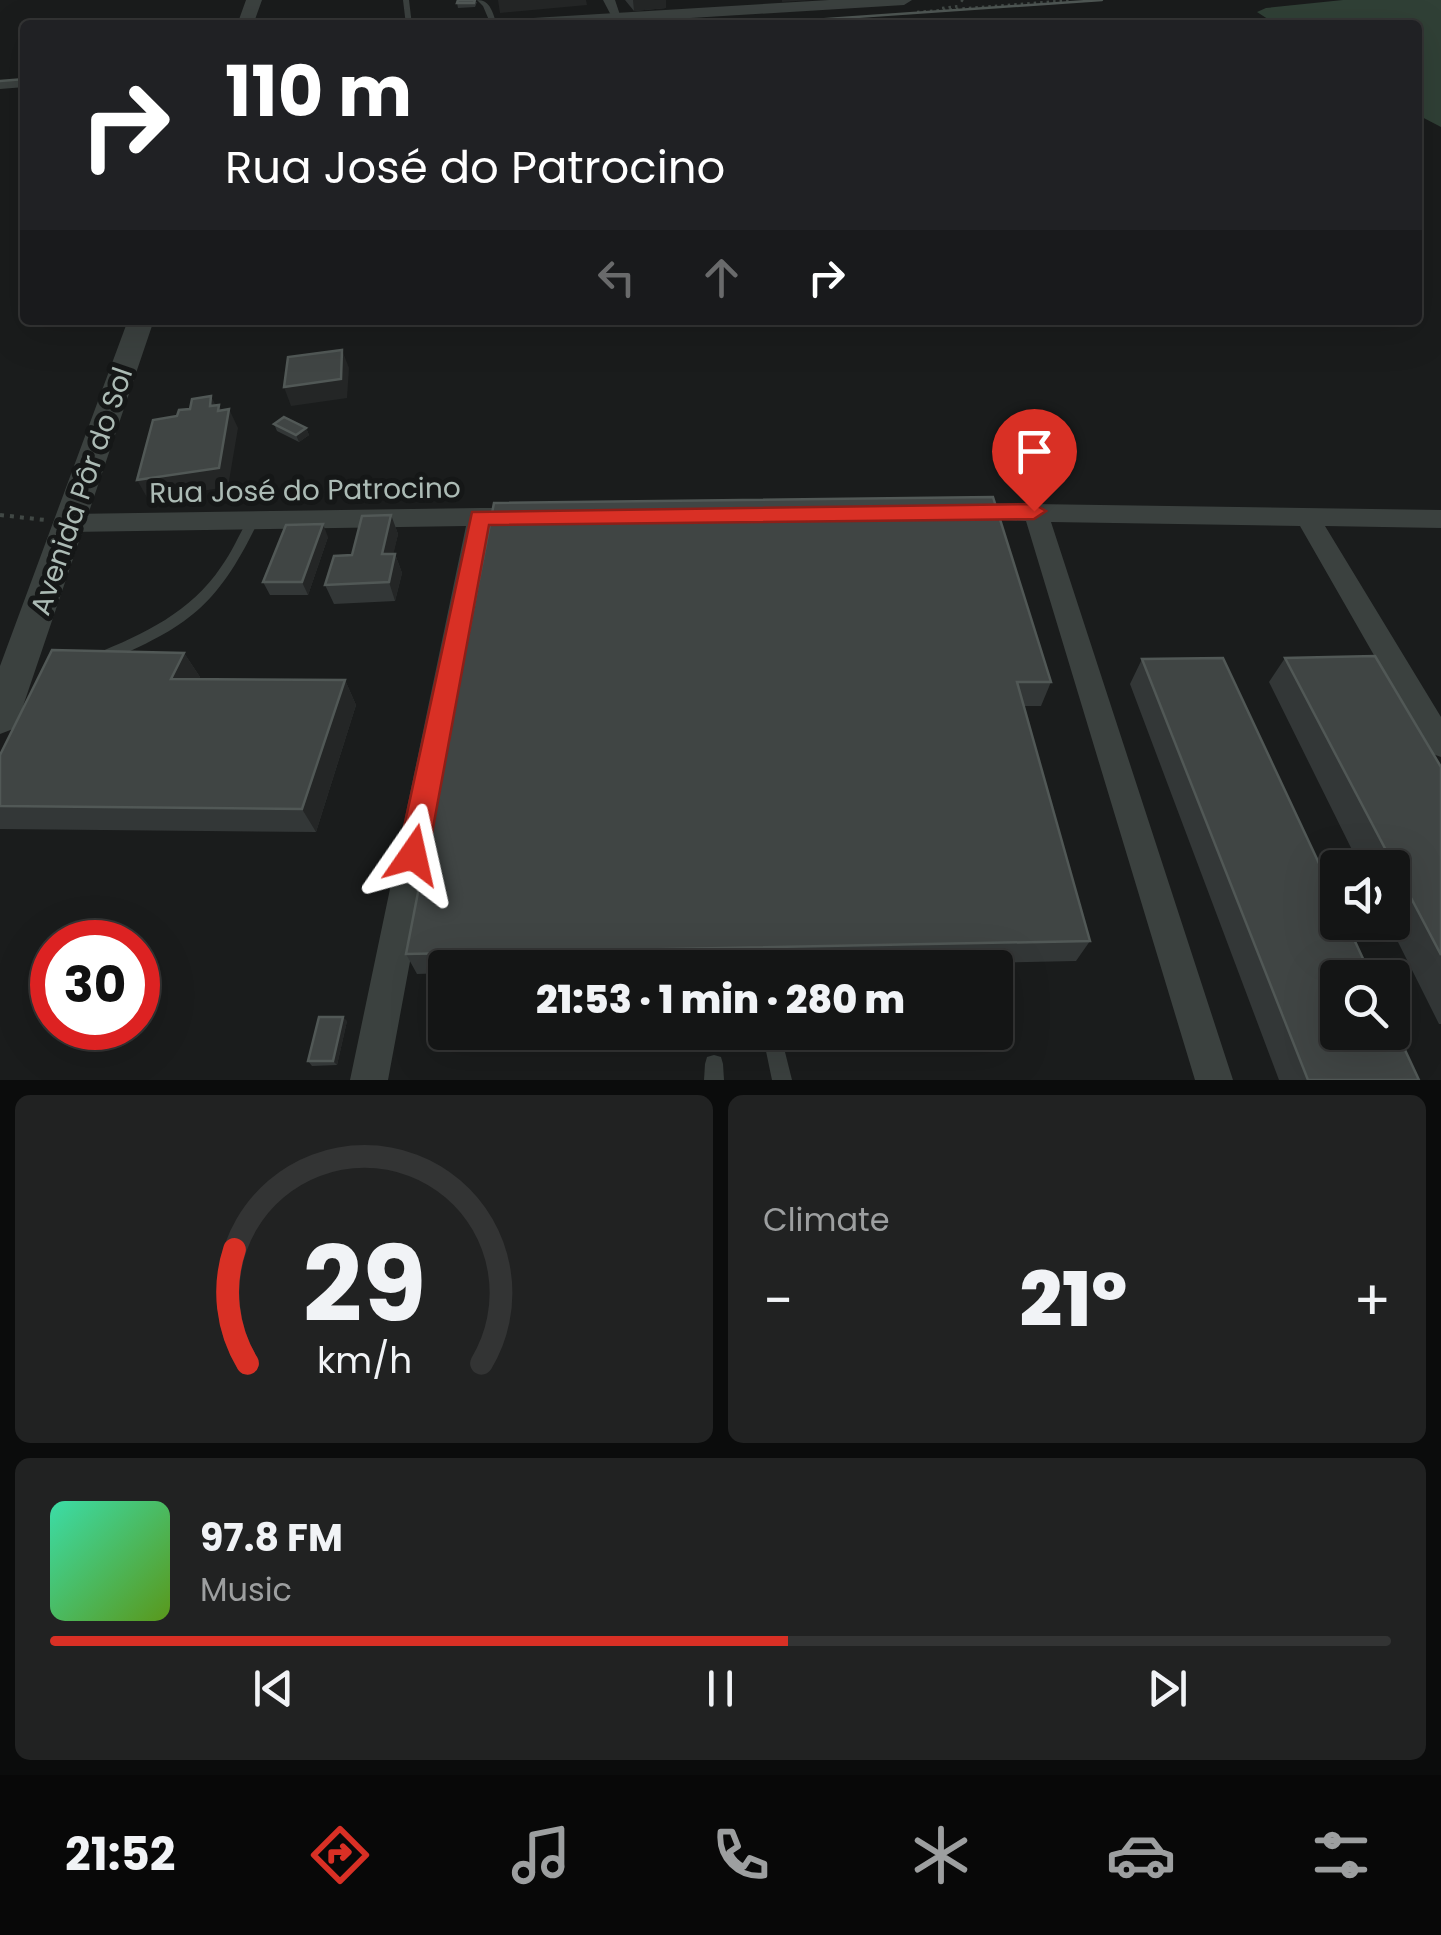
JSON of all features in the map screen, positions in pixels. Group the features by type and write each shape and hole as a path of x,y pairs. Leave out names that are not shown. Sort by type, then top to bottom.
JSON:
{"street":[{"path":"609,0 618,18"},
{"path":"583,20 701,12 727,5 841,2 907,6"},
{"name":"Avenida Pôr do Sol","path":"0,718 26,669 70,523 139,325"},
{"path":"940,513 1034,511 1441,519"},
{"path":"1034,511 1214,1080"},
{"path":"368,1080 480,517"},
{"name":"Rua José do Patrocino","path":"70,523 558,517"},
{"path":"1307,517 1441,744"}],"lane":[{"path":"681,20 701,12"},
{"path":"85,660 102,657 175,623 208,597 233,565 252,522"}],"path":[{"path":"961,0 966,4"},
{"path":"907,6 1072,0"},
{"path":"0,515 70,523"}],"shaded area":[{"path":"1343,0 1441,0 1441,127 1422,117 1422,20 1269,20 1257,12"}],"building":[{"path":"342,350 341,379 284,387 288,357"},
{"path":"211,396 210,406 219,405 218,411 229,409 219,468 137,480 153,420 177,416 179,410 190,409 192,399"},
{"path":"284,417 306,428 296,435 274,424"},
{"path":"993,497 1051,682 1017,682 1090,941 428,950 428,954 406,954 494,503"},
{"path":"391,515 382,554 395,554 389,582 325,585 334,556 352,555 362,516"},
{"path":"323,524 302,582 263,582 286,525"},
{"path":"52,650 184,653 171,679 345,680 302,809 0,806 0,755"},
{"path":"1375,656 1441,767 1441,955 1410,896 1410,850 1386,850 1285,658"},
{"path":"1223,658 1320,865 1320,940 1354,940 1364,960 1320,960 1320,1050 1405,1050 1419,1080 1308,1080 1142,659"},
{"path":"319,1017 343,1017 333,1061 308,1061"}],"tram line":[{"path":"812,20 1102,0"},
{"path":"0,81 20,79"}],"route":[{"path":"413,855 480,517 1034,511"}]}
